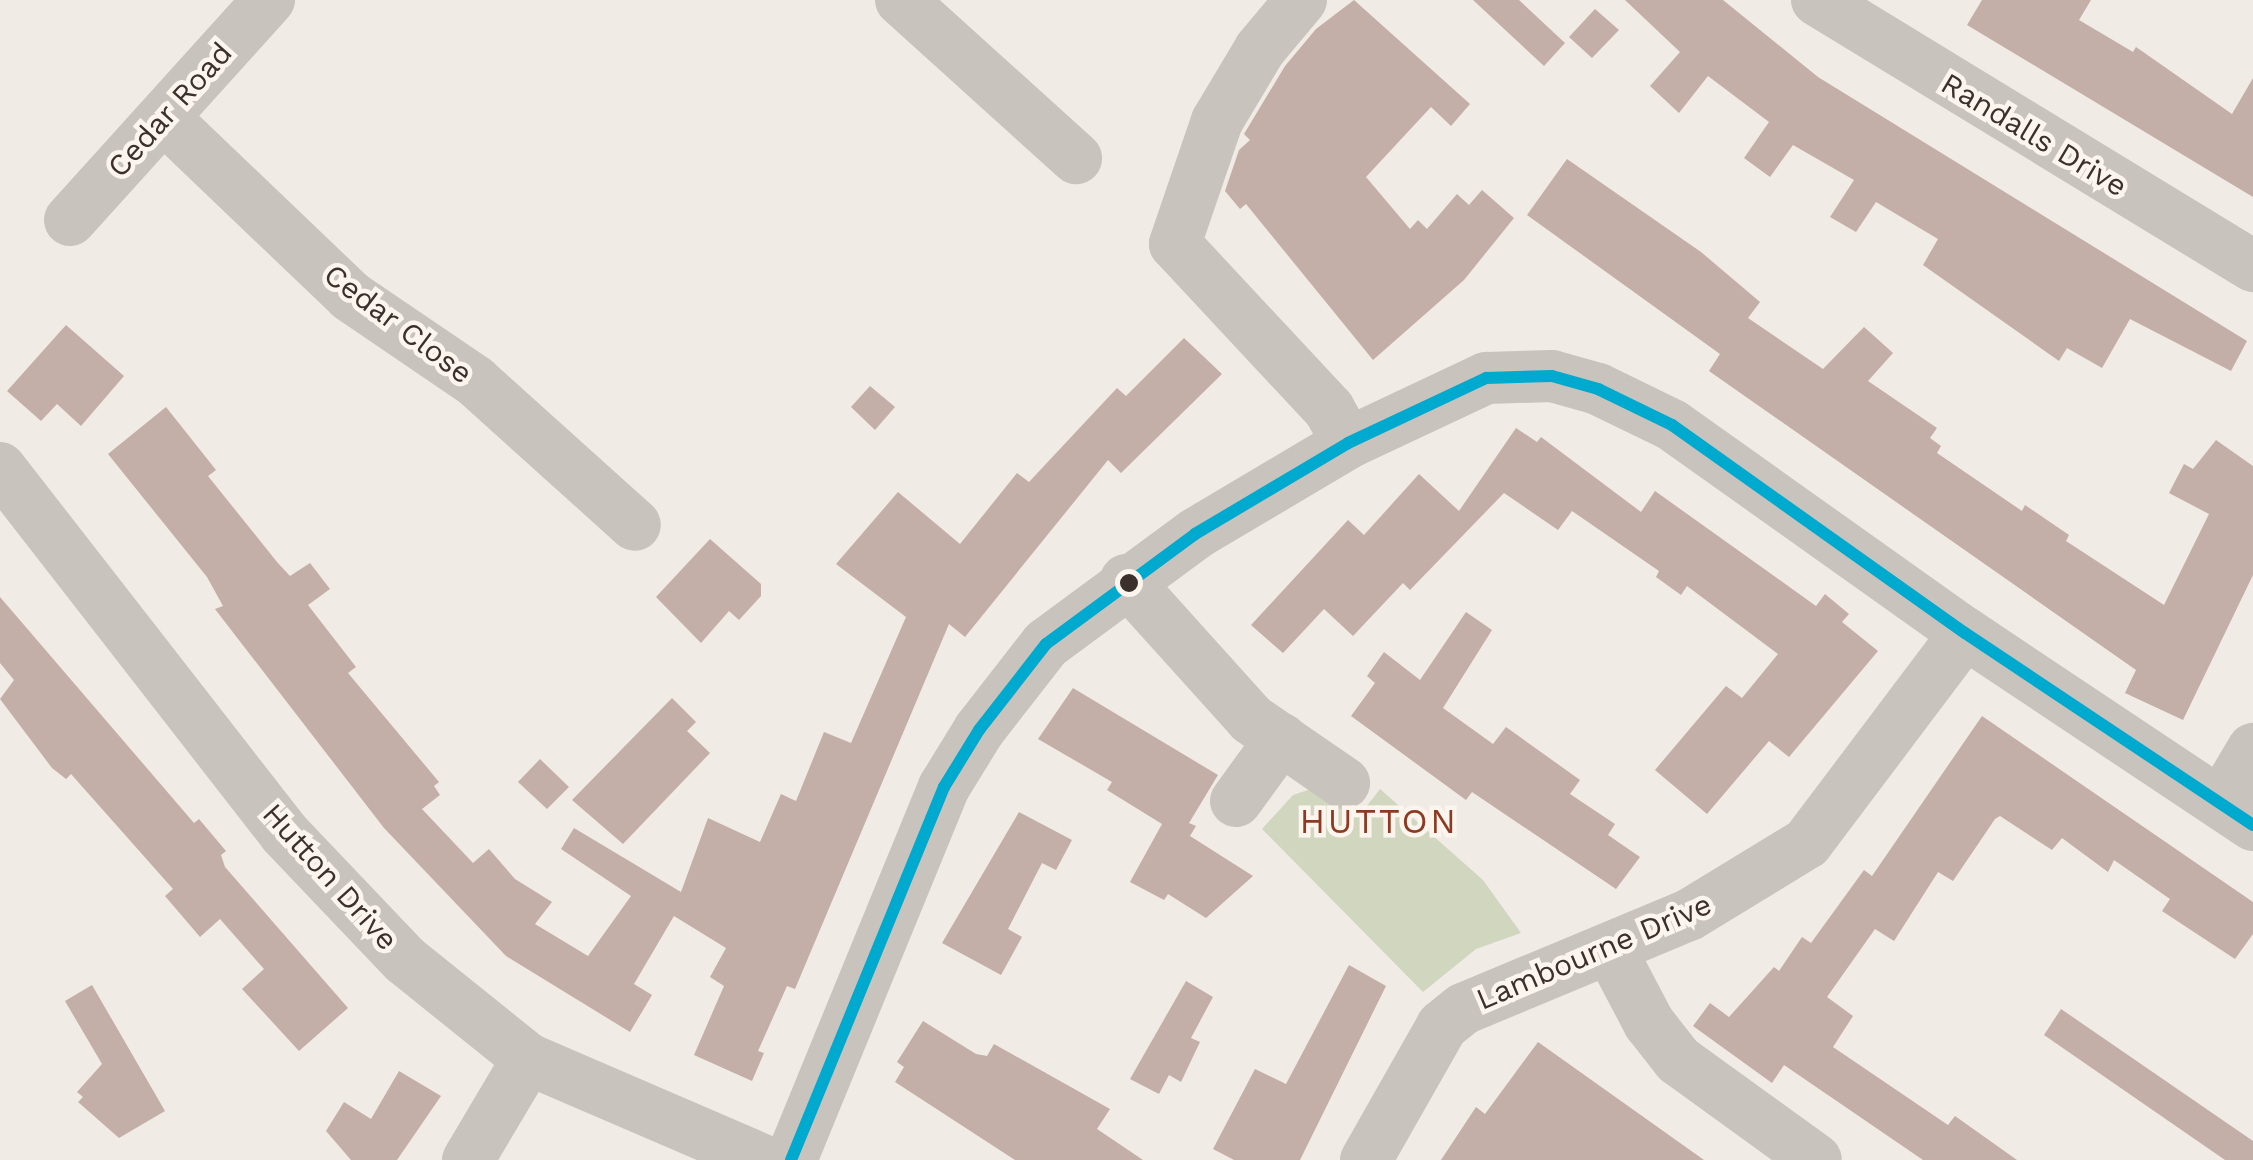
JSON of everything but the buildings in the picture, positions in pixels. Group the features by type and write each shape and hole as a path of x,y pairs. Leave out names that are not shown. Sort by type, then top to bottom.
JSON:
{"street":[{"name":"Cedar Road","path":"70,220 269,0"},
{"path":"902,0 1076,158"},
{"path":"1302,0 1260,48 1217,121 1176,244 1329,409 1348,443"},
{"name":"Randalls Drive","path":"1817,0 2253,266"},
{"name":"Cedar Close","path":"164,118 350,296 460,369 635,525"},
{"path":"791,1160 944,787 1033,659 1126,580 1348,443 1486,378 1552,376 1598,389 1672,425 1965,633 2237,814 2253,750"},
{"name":"Hutton Drive","path":"0,468 323,877 405,960 528,1060 763,1160"},
{"path":"1126,580 1205,674 1280,740 1344,784"},
{"name":"Lambourne Drive","path":"1366,1160 1451,1018 1525,978 1610,949 1690,915 1807,843 1965,633"},
{"path":"1236,802 1280,740"},
{"path":"1610,949 1649,1023 1678,1060 1816,1160"},
{"path":"468,1160 528,1060"}],"green space":[{"path":"1311,789 1359,816 1380,789 1483,880 1521,933 1476,949 1423,992 1262,829 1293,795"}],"transit line":[{"path":"791,1160 944,787 979,730 1046,644 1195,534 1348,443 1486,378 1552,376 1598,389 1672,425 1965,633 2253,825"}],"district":[{"name":"HUTTON","path":"1379,821"}]}
